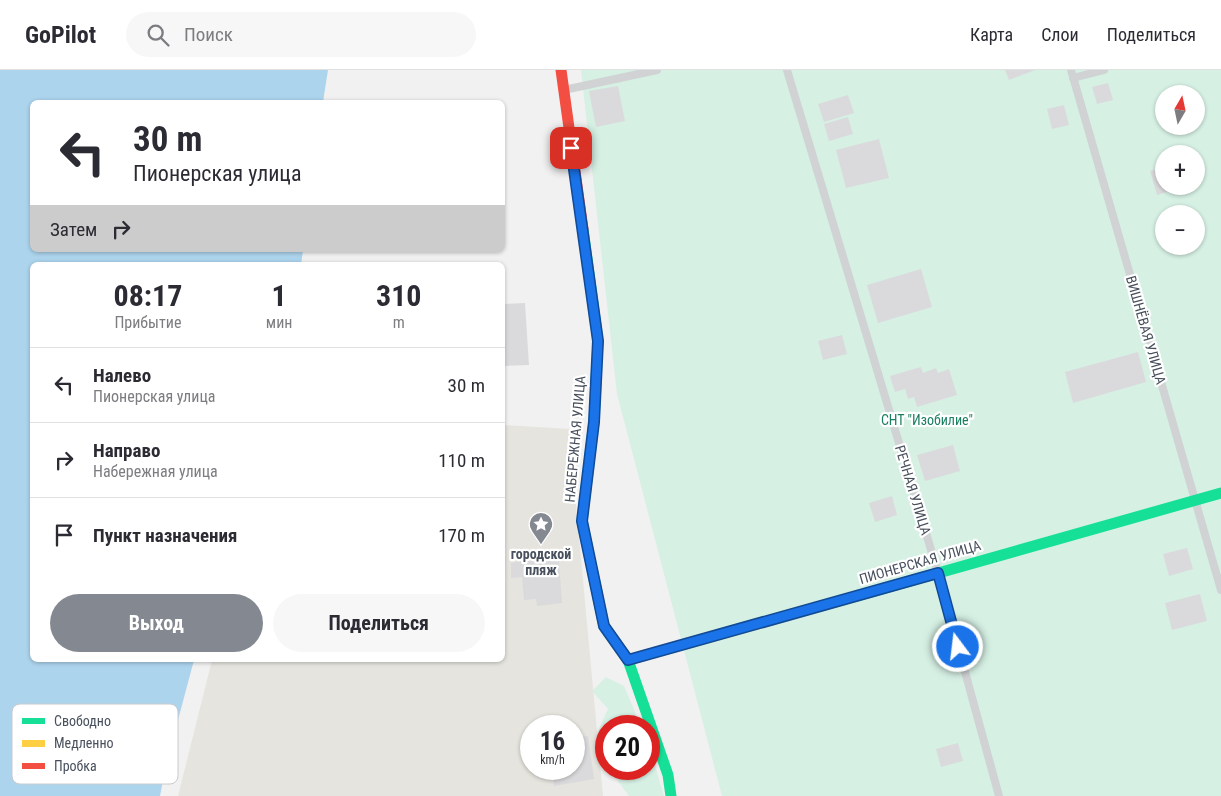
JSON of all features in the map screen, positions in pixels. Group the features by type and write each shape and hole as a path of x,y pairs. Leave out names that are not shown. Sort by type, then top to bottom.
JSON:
{"street":[{"name":"НАБЕРЕЖНАЯ УЛИЦА","path":"561,70 598,341 594,422 582,521 604,626 628,660 668,775 671,796"},
{"name":"ПИОНЕРСКАЯ УЛИЦА","path":"628,660 1221,493"}],"lane":[{"path":"563,90 658,70"},
{"name":"РЕЧНАЯ УЛИЦА","path":"787,70 938,573 999,796"},
{"name":"ВИШНЁВАЯ УЛИЦА","path":"1070,70 1221,590"},
{"path":"1073,78 1104,70"}],"green space":[{"name":"СНТ \"Изобилие\"","path":"581,70 1221,70 1221,796 722,796 617,394"},
{"path":"606,677 624,686 636,715 605,715 608,709 592,691"},
{"path":"659,780 664,796 629,796 618,781"}],"sand":[{"name":"городской пляж","path":"505,425 569,429 595,715 595,780 602,780 603,796 178,796 212,662 505,662"}],"water":[{"path":"0,70 328,70 323,100 30,100 30,252 303,252 301,262 30,262 30,662 193,662 178,720 178,704 12,704 12,784 162,784 160,796 0,796"}],"building":[{"path":"1005,70 1035,70 1009,80"},
{"path":"1108,83 1113,100 1097,104 1092,87"},
{"path":"618,86 625,121 596,127 589,91"},
{"path":"848,95 854,113 824,122 818,104"},
{"path":"1064,105 1069,125 1052,129 1047,109"},
{"path":"848,117 853,134 829,141 824,124"},
{"path":"879,139 889,178 846,188 836,150"},
{"path":"1155,170 1155,188 1150,171"},
{"path":"921,269 932,307 878,323 867,285"},
{"path":"525,303 529,365 505,366 505,304"},
{"path":"842,335 847,354 823,360 818,341"},
{"path":"1138,352 1146,382 1073,403 1065,372"},
{"path":"921,367 923,373 936,368 938,373 949,369 957,395 917,407 914,397 908,399 905,389 895,392 890,376"},
{"path":"953,445 960,471 925,481 917,455"},
{"path":"892,496 897,515 875,522 869,503"},
{"path":"1187,548 1193,569 1169,576 1163,554"},
{"path":"558,550 562,603 537,606 536,599 524,600 522,577 511,578 511,563 525,561 525,552"},
{"path":"1200,594 1207,621 1172,630 1165,603"},
{"path":"585,736 588,736 594,779 554,786 553,780 585,780"},
{"path":"958,743 963,761 941,767 936,749"}],"traffic: fast":[{"path":"583,229 598,341 594,422 582,521 604,626 628,660 668,775 671,796"},
{"path":"857,596 1221,493"}],"traffic: slow":[{"path":"628,660 857,596"}],"traffic: jam":[{"path":"561,70 583,229"}],"place":[{"name":"городской пляж","path":"541,545"}],"route":[{"path":"571,148 598,341 594,422 582,521 604,626 628,660 938,573 958,647"}]}
